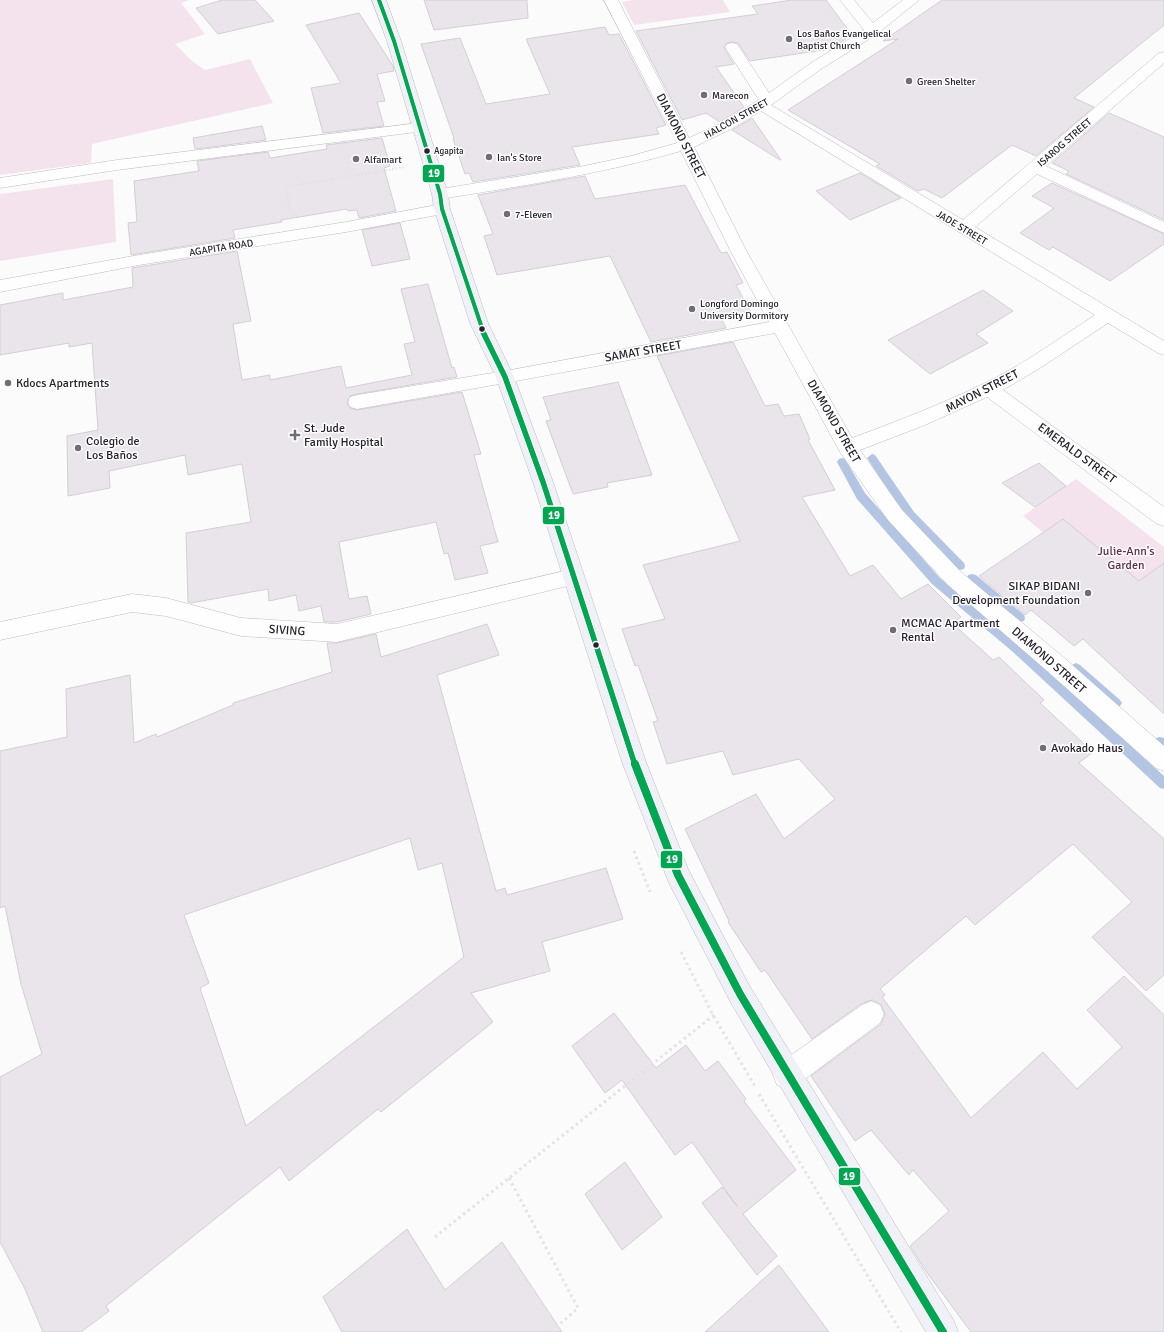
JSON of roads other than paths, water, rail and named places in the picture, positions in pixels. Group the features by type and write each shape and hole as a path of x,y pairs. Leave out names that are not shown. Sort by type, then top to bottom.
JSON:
{"main road":[{"path":"379,0 394,41 441,202 479,323 505,377 543,482 634,762 678,875 740,994 787,1075 943,1332"}],"street":[{"name":"DIAMOND STREET","path":"611,0 686,145 739,252 847,447 895,515 954,578 1054,663 1164,761"},
{"path":"848,0 872,31"},
{"name":"HALCON STREET","path":"441,202 634,160 686,145 726,126 764,103 816,66 872,31 912,0"},
{"path":"732,47 764,103"},
{"name":"ISAROG STREET","path":"964,228 1164,56"},
{"name":"JADE STREET","path":"764,103 964,228 1164,350"},
{"path":"0,183 117,165 419,128"},
{"path":"1035,167 1164,228"},
{"name":"AGAPITA ROAD","path":"0,286 139,260 293,235 441,202"},
{"name":"MAYON STREET","path":"847,447 940,412 989,389 1060,347 1107,315"},
{"name":"SAMAT STREET","path":"357,402 505,377 780,326"},
{"name":"EMERALD STREET","path":"989,389 1164,518"},
{"name":"SIVING","path":"0,631 132,603 166,607 241,627 337,633 573,577"},
{"path":"787,1075 871,1014"}],"waterway":[{"path":"872,458 910,515 960,566"},
{"path":"842,462 861,496 936,581 1017,649 1164,784"},
{"path":"972,578 1020,618"},
{"path":"1076,668 1116,703"},
{"path":"1160,742 1164,745"}],"place":[{"name":"Los Baños Evangelical Baptist Church","path":"789,39"},
{"name":"Green Shelter","path":"909,81"},
{"name":"Marecon","path":"704,95"},
{"name":"Agapita","path":"427,151"},
{"name":"Ian's Store","path":"489,157"},
{"name":"Alfamart","path":"356,159"},
{"name":"7-Eleven","path":"507,214"},
{"name":"Longford Domingo University Dormitory","path":"692,309"},
{"name":"Kdocs Apartments","path":"8,383"},
{"name":"St. Jude Family Hospital","path":"295,435"},
{"name":"Colegio de Los Baños","path":"78,448"},
{"name":"SIKAP BIDANI Development Foundation","path":"1088,593"},
{"name":"MCMAC Apartment Rental","path":"893,630"},
{"name":"Avokado Haus","path":"1043,748"}],"park label":[{"name":"Julie-Ann's Garden","path":"1126,558"}]}
